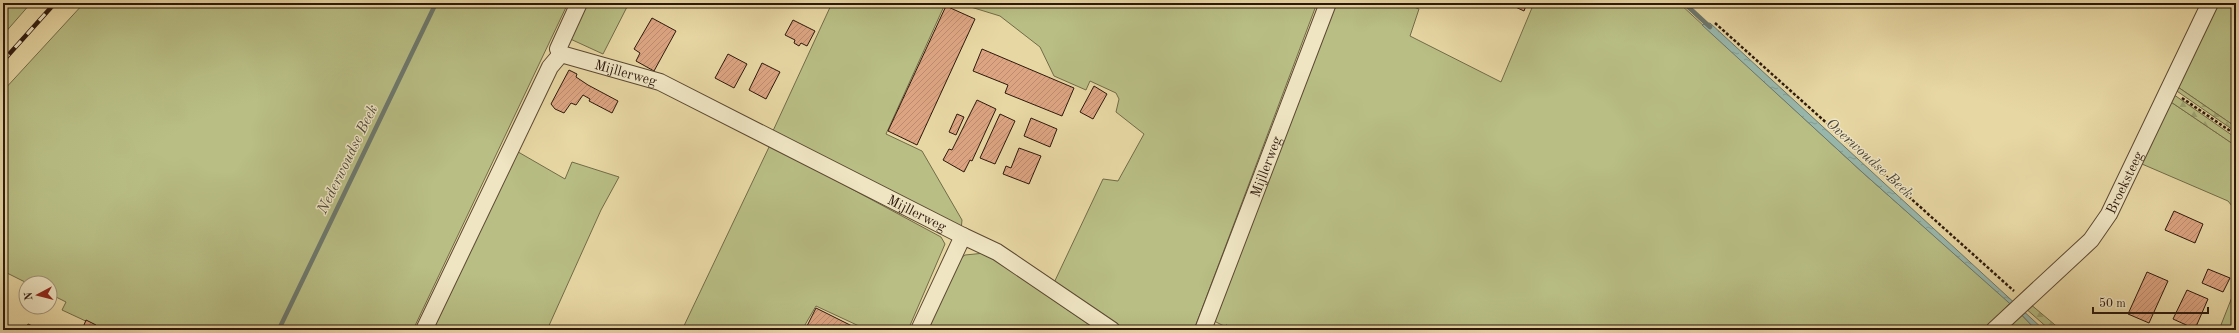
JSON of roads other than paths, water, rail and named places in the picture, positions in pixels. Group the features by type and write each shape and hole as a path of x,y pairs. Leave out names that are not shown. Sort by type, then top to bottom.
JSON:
{"street":[{"path":"424,330 550,67 561,54 558,49 579,3"},
{"name":"Mijllerweg","path":"1203,330 1328,3"},
{"name":"Broeksteeg","path":"1994,330 2100,230 2110,214 2210,3"},
{"name":"Mijllerweg","path":"561,54 660,82 997,252 1112,330"},
{"name":"Mijllerweg","path":"920,330 963,236"}],"water":[{"path":"1710,23 2044,330 2036,330 2017,310 1862,172 1702,25"}],"waterway":[{"name":"Nederwoudse Beek","path":"281,325 436,3"},
{"name":"Overwoudse Beek","path":"1684,3 1710,27"}],"railway":[{"path":"3,61 55,3"}]}
